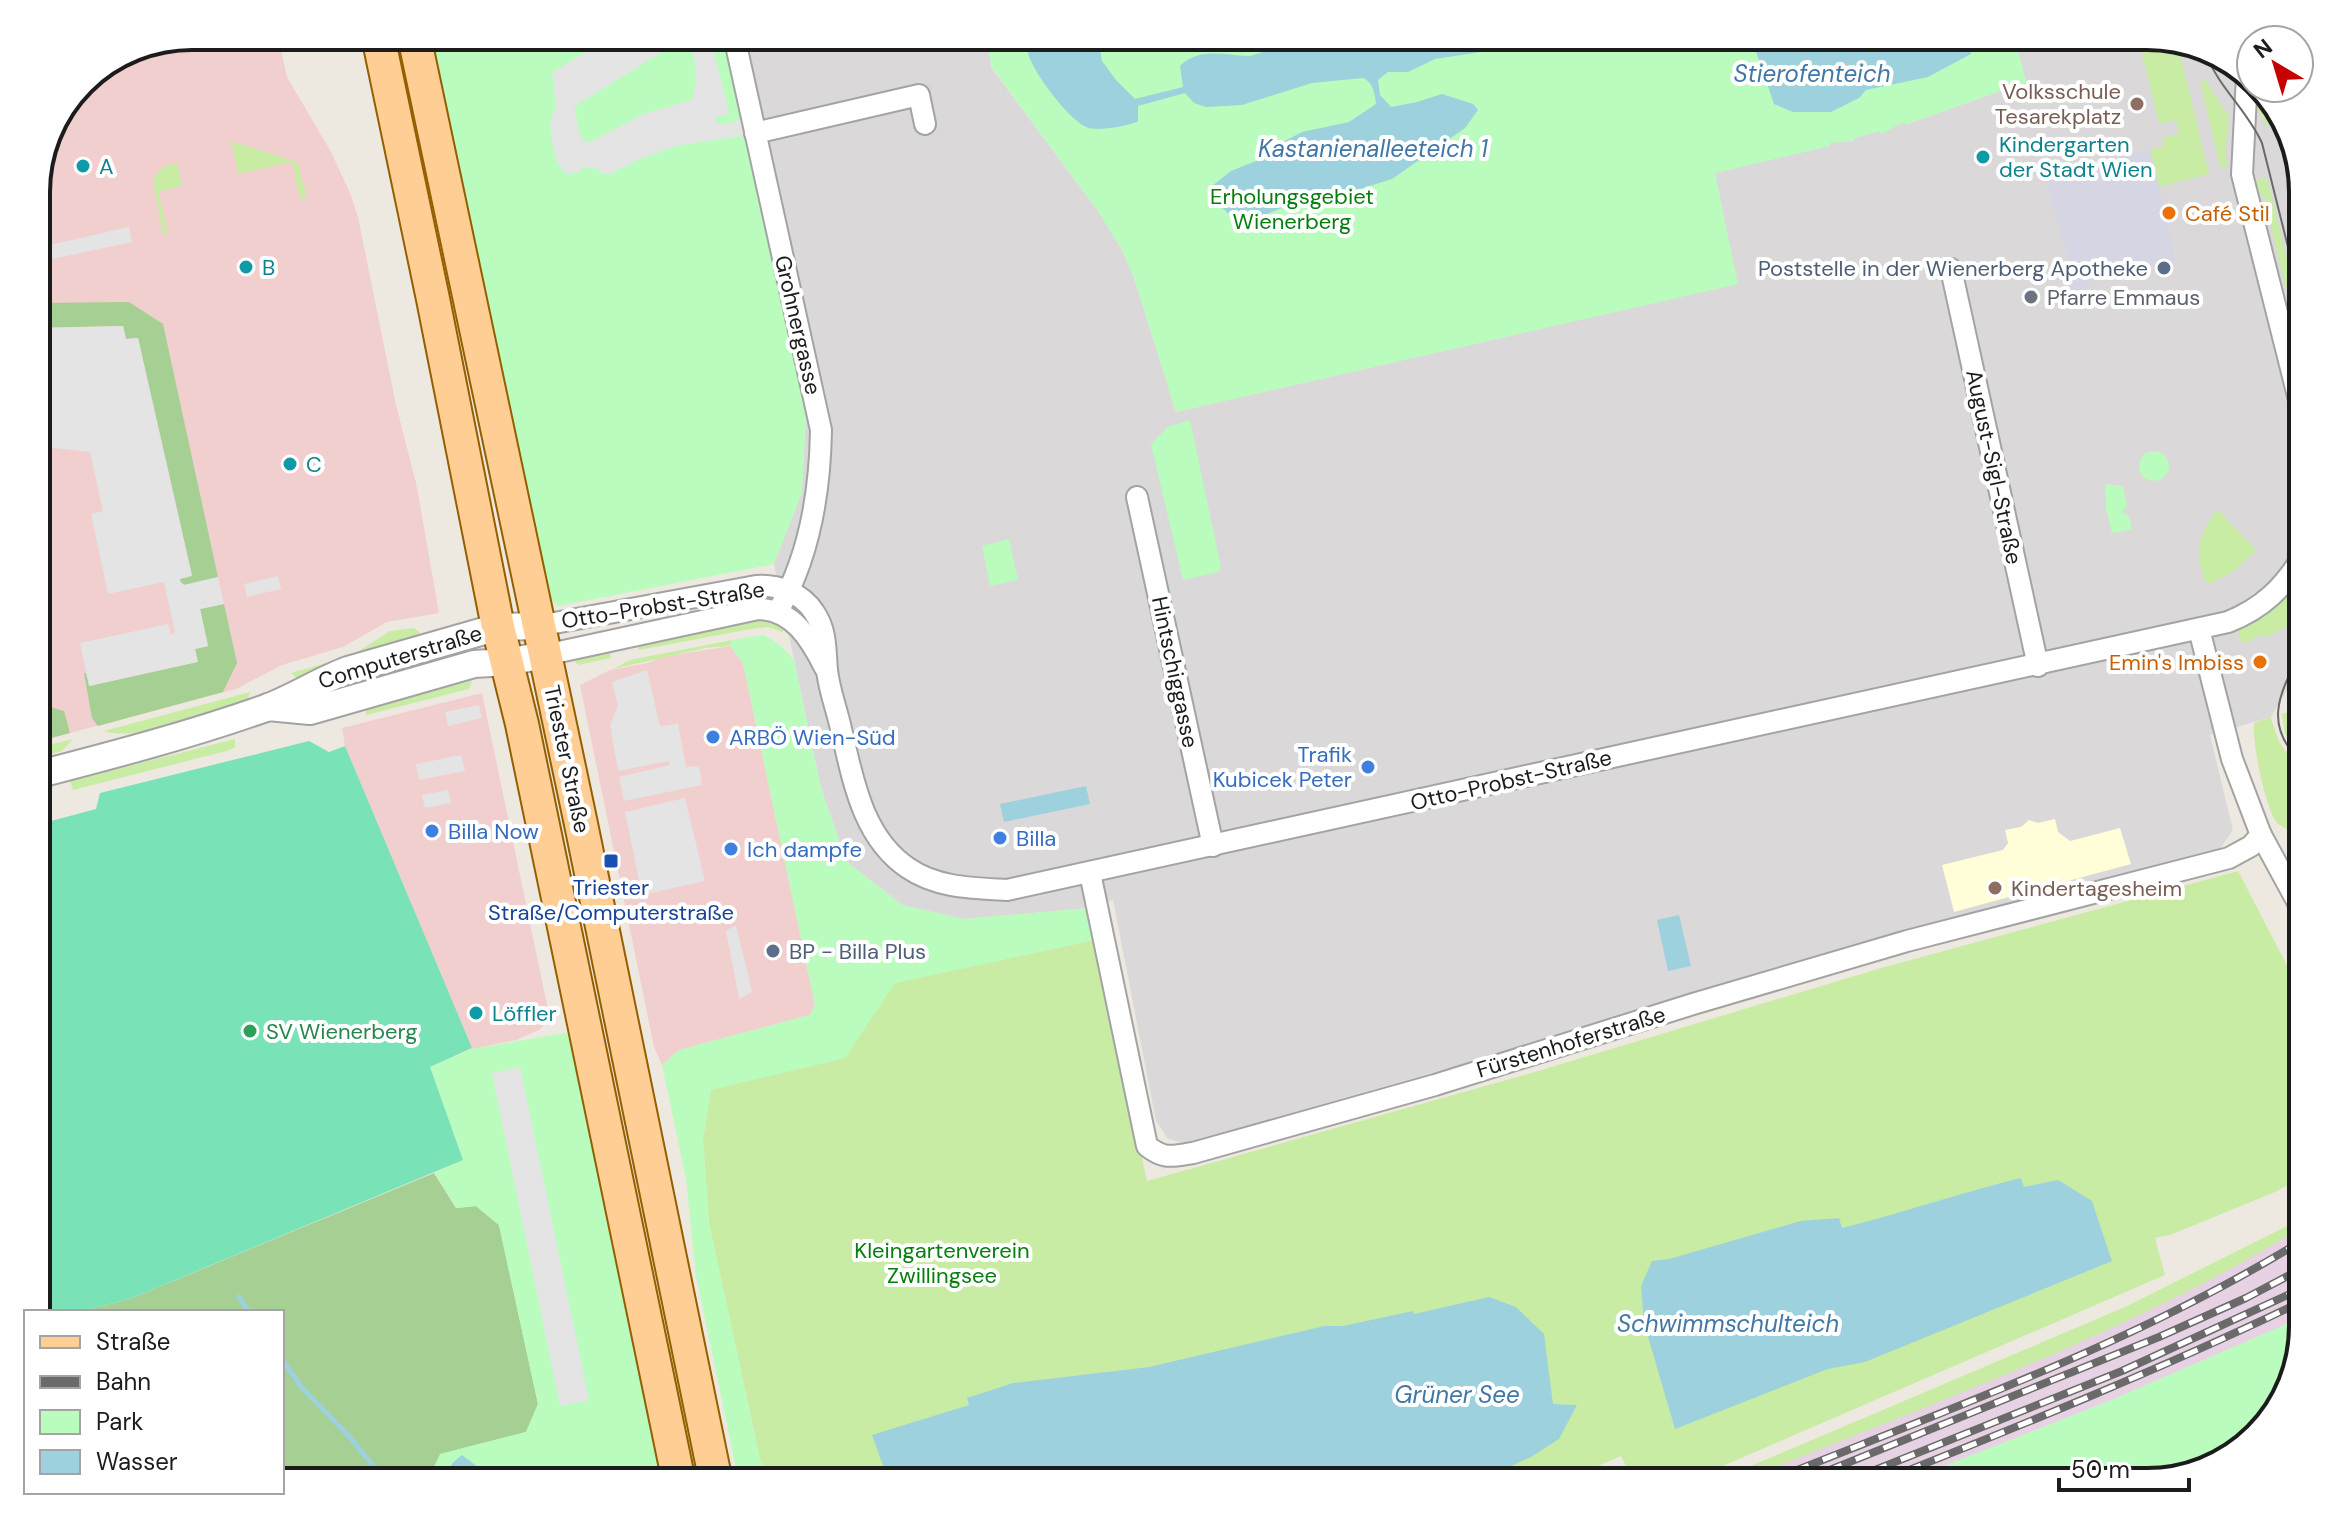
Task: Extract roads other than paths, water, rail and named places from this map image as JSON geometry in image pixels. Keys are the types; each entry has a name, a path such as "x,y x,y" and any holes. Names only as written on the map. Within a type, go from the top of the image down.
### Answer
{"main road":[{"name":"Triester Straße","path":"381,50 498,627 581,1007 676,1468"},
{"name":"Triester Straße","path":"417,50 713,1468"}],"street":[{"name":"Grohnergasse","path":"737,50 821,430 815,506 805,548 789,592 778,611"},
{"path":"755,133 919,95 925,124"},
{"path":"2246,104 2242,174 2289,360"},
{"name":"August-Sigl-Straße","path":"1951,269 2038,666"},
{"name":"Hintschiggasse","path":"1137,497 1213,846"},
{"name":"Otto-Probst-Straße","path":"541,640 756,586 776,586 789,592 813,610 822,626 827,643 827,671 858,800 872,828 908,869 946,885 1007,890 2228,622 2268,601 2289,579"},
{"name":"Otto-Probst-Straße","path":"541,640 758,609 778,611 807,636 827,671"},
{"name":"Computerstraße","path":"50,771 155,744 268,707 324,678 498,627 541,640"},
{"path":"2199,629 2232,759 2261,835 2289,888"},
{"name":"Computerstraße","path":"268,707 310,711 474,664 507,662 541,640"},
{"name":"Fürstenhoferstraße","path":"1090,873 1147,1146 1167,1157 1193,1153 1435,1085 1907,941 2229,858 2251,846 2261,835"}],"water":[{"name":"Kastanienalleeteich 1","path":"1028,50 1100,50 1102,61 1135,99 1183,87 1180,66 1203,54 1247,56 1269,50 1484,50 1435,59 1408,72 1388,72 1378,80 1380,95 1391,107 1442,94 1473,104 1478,110 1465,128 1392,179 1347,193 1307,198 1238,222 1219,205 1212,186 1231,171 1256,161 1275,146 1302,132 1349,122 1376,104 1369,82 1363,78 1312,83 1242,105 1206,107 1194,103 1185,93 1138,106 1138,121 1134,123 1093,129 1073,118 1065,109 1030,58"},
{"name":"Stierofenteich","path":"1755,50 1971,50 1971,54 1928,77 1866,90 1859,98 1831,112 1793,112 1774,104"},
{"path":"1086,786 1090,804 1004,822 1000,804"},
{"path":"1679,915 1691,966 1668,971 1657,920"},
{"name":"Schwimmschulteich","path":"2021,1178 2024,1187 2058,1180 2092,1201 2112,1261 1865,1362 1828,1369 1675,1429 1644,1323 1641,1286 1652,1261 1669,1259 1801,1221 1839,1218 1842,1228"},
{"name":"Grüner See","path":"1489,1297 1516,1307 1544,1334 1553,1404 1577,1405 1559,1439 1507,1468 884,1468 872,1435 969,1405 967,1398 1013,1383 1149,1367 1324,1326 1343,1326 1413,1311 1414,1314"},
{"path":"462,1455 479,1468 449,1468"}],"waterway":[{"path":"239,1297 248,1310"},
{"path":"284,1362 302,1388 349,1436 375,1468"}],"tram line":[{"path":"2212,66 2262,143 2289,251"},
{"path":"2289,677 2282,693 2278,721 2289,747"}],"railway":[{"path":"1803,1468 1973,1401 2108,1343 2289,1248"},
{"path":"1835,1468 2159,1337 2289,1275"},
{"path":"1880,1468 2122,1371 2289,1294"},
{"path":"1913,1468 2145,1373 2289,1308"}],"place":[{"name":"Volksschule Tesarekplatz","path":"2137,104"},
{"name":"Kindergarten der Stadt Wien","path":"1983,157"},
{"name":"A","path":"83,166"},
{"name":"Café Stil","path":"2169,213"},
{"name":"B","path":"246,267"},
{"name":"Poststelle in der Wienerberg Apotheke","path":"2164,268"},
{"name":"Pfarre Emmaus","path":"2031,297"},
{"name":"C","path":"290,464"},
{"name":"Emin's Imbiss","path":"2260,662"},
{"name":"ARBÖ Wien-Süd","path":"713,737"},
{"name":"Trafik Kubicek Peter","path":"1368,767"},
{"name":"Billa Now","path":"432,831"},
{"name":"Billa","path":"1000,838"},
{"name":"Ich dampfe","path":"731,849"},
{"name":"Triester Straße/Computerstraße","path":"611,861"},
{"name":"Kindertagesheim","path":"1995,888"},
{"name":"BP - Billa Plus","path":"773,951"},
{"name":"Löffler","path":"476,1013"},
{"name":"SV Wienerberg","path":"250,1031"}],"park label":[{"name":"Erholungsgebiet Wienerberg","path":"1292,208"},
{"name":"Kleingartenverein Zwillingsee","path":"942,1262"}]}
